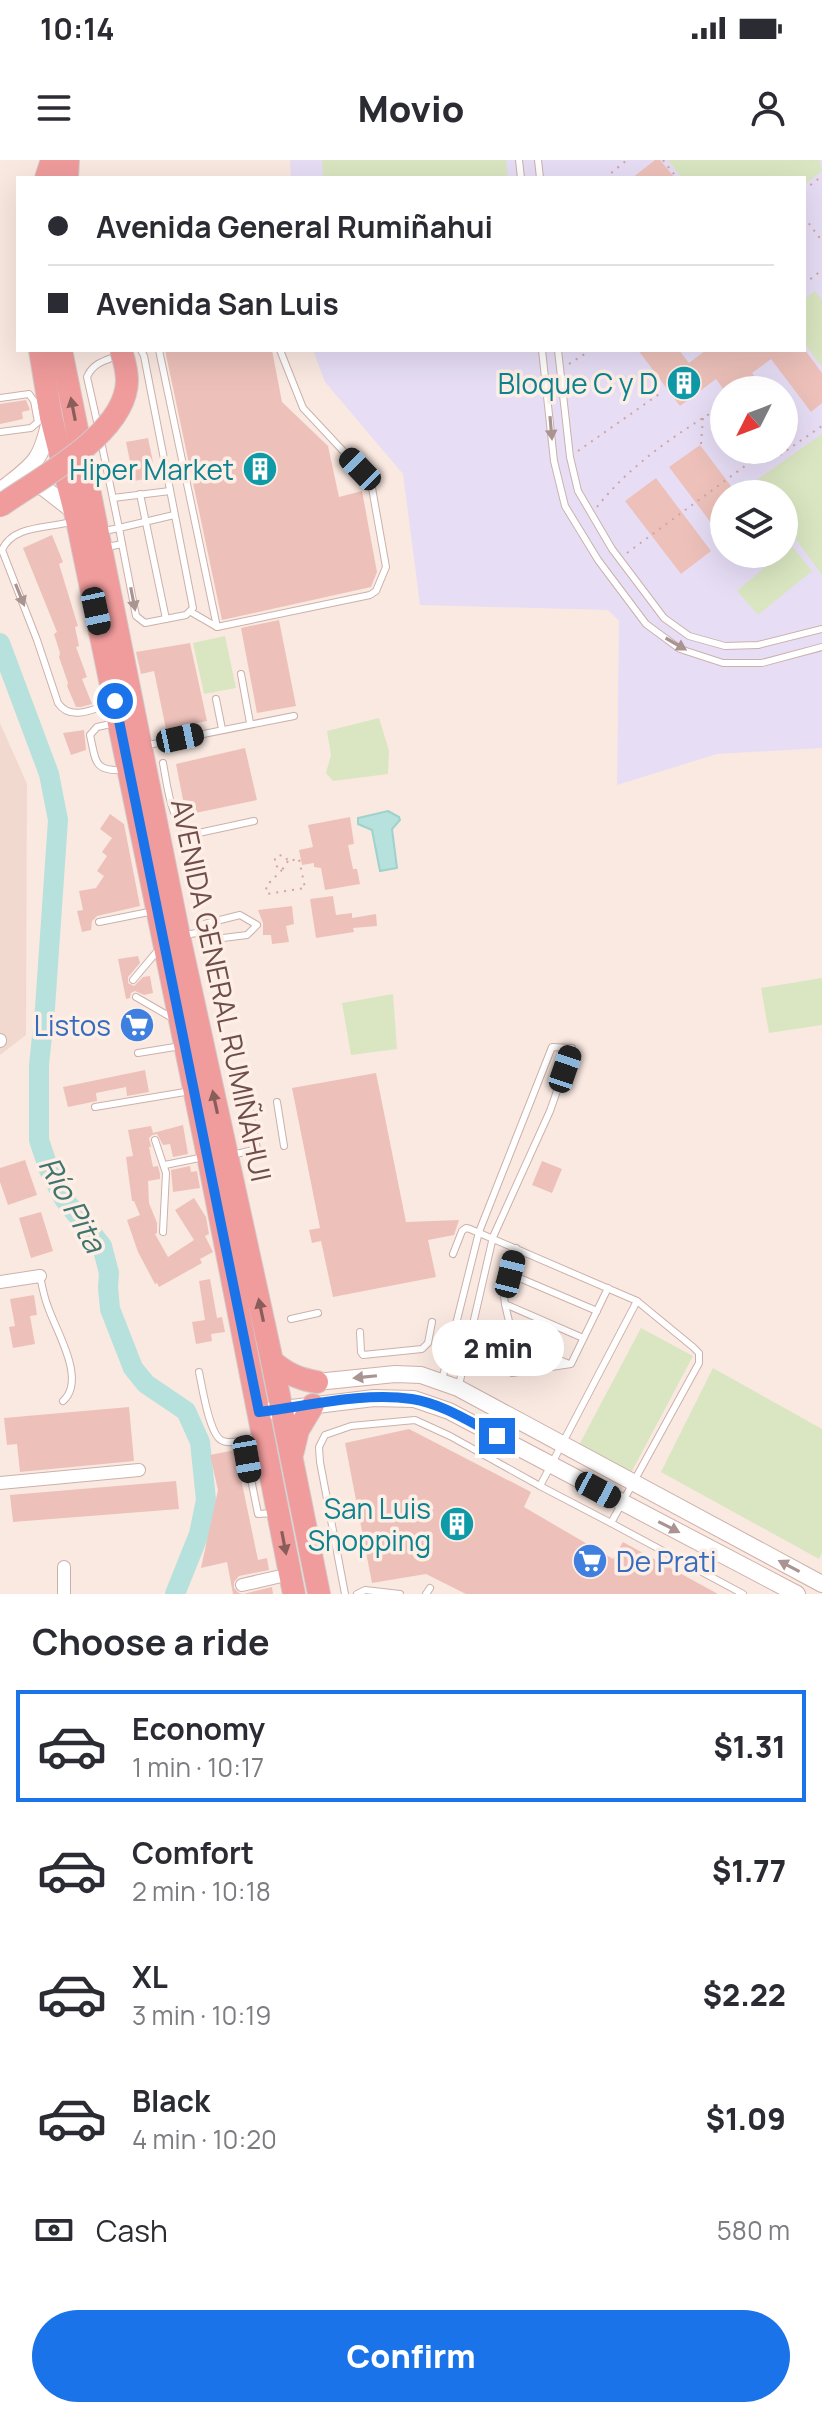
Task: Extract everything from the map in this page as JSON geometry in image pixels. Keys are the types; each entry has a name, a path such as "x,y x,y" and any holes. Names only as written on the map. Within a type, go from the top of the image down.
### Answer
{"highway":[{"name":"AVENIDA GENERAL RUMIÑAHUI","path":"40,352 45,413 98,530 117,712 157,910 179,937 179,1021 184,1046 194,1091 218,1156 272,1361 319,1594"},
{"name":"AVENIDA GENERAL RUMIÑAHUI","path":"61,352 140,747 164,813 179,937 218,1156 256,1400 292,1584"},
{"path":"0,506 92,442 113,421 124,399 127,382 121,352"},
{"path":"272,1361 300,1379 317,1382"},
{"path":"293,1460 298,1430 313,1405"}],"main road":[{"path":"0,491 35,463 44,448 45,413"},
{"path":"18,477 44,488 98,530"},
{"path":"256,1400 277,1386 395,1374 421,1375 458,1388 822,1584"},
{"path":"449,1411 458,1388"},
{"path":"256,1400 282,1409 374,1398 414,1399 449,1411 797,1594"},
{"path":"746,1568 756,1549"}],"street":[{"path":"0,1282 40,1276"},
{"path":"0,1483 139,1470"},
{"path":"64,1567 64,1594"},
{"path":"242,1585 292,1584"}],"lane":[{"path":"132,352 97,363 87,377 113,498 98,530 136,616 145,623 191,612 217,627 370,595 376,591 386,567 372,488 360,469 303,408 281,352"},
{"path":"140,352 144,356 193,608 191,612"},
{"path":"159,352 217,627"},
{"path":"542,352 554,461 565,506 598,560 646,624 680,649 723,663 762,663 822,647"},
{"path":"558,352 570,457 578,491 612,549 664,618 689,636 725,646 758,645 822,629"},
{"path":"0,398 29,394 45,413 35,426 0,432"},
{"path":"113,498 170,491"},
{"path":"140,494 166,619"},
{"path":"117,712 79,714 62,709 53,692 37,640 2,550 11,537 23,531 98,530 174,515"},
{"path":"598,560 612,549"},
{"path":"241,674 250,723"},
{"path":"216,699 222,729"},
{"path":"117,712 90,735 100,767 129,770"},
{"path":"140,747 294,716"},
{"path":"163,763 164,813 186,833 254,821"},
{"path":"99,922 157,910"},
{"path":"133,980 179,937 204,924 240,915 257,925 247,935 207,940 179,937"},
{"path":"136,997 179,1021"},
{"path":"138,1053 184,1046"},
{"path":"441,1382 479,1232 552,1047 572,1048 550,1111 493,1237 458,1388"},
{"path":"95,1107 194,1091"},
{"path":"277,1102 284,1146"},
{"path":"165,1165 257,1149 249,1107"},
{"path":"155,1140 165,1165 163,1232"},
{"path":"453,1254 466,1228 493,1237 637,1301 699,1353 699,1363 611,1523"},
{"path":"516,1248 504,1296 514,1343 571,1364"},
{"path":"510,1274 597,1311"},
{"path":"40,1276 46,1304 69,1360 72,1386 70,1395 63,1401"},
{"path":"571,1364 608,1288"},
{"path":"540,1486 637,1301"},
{"path":"505,1304 583,1338"},
{"path":"291,1319 318,1313"},
{"path":"360,1332 363,1355 422,1349 428,1343 432,1322"},
{"path":"512,1373 571,1364"},
{"path":"199,1372 207,1409 221,1441 264,1442"},
{"path":"345,1594 319,1447 325,1435 351,1426 415,1420 743,1594"},
{"path":"357,1594 365,1590 400,1594"}],"path":[{"path":"607,176 627,160"},
{"path":"663,160 675,176"},
{"path":"806,188 822,176"},
{"path":"806,220 822,241"},
{"path":"806,282 822,270"},
{"path":"806,276 809,280"},
{"path":"560,367 573,363 588,352"},
{"path":"570,457 662,392"},
{"path":"592,515 608,493 631,471 675,436 710,414"},
{"path":"701,444 703,418"},
{"path":"619,558 749,463 777,457 822,426"},
{"path":"282,870 275,865 275,859 278,855 285,856 288,861"},
{"path":"300,859 305,888 267,894 266,886 288,861 300,859"}],"shaded area":[{"path":"290,160 822,160 822,748 717,754 617,785 619,621 608,610 420,605 403,474 325,382 314,352 806,352 806,176 291,176"},
{"path":"0,723 27,784 26,1035 0,1055"}],"green space":[{"path":"322,160 506,160 508,176 323,176"},
{"path":"668,160 819,160 822,171 806,183 806,176 680,176"},
{"path":"815,291 822,300 822,367 806,346 806,298"},
{"path":"822,434 822,575 798,542 798,480 757,480 780,464 798,464 798,451"},
{"path":"798,554 812,571 758,615 737,591 764,568 798,568"},
{"path":"225,636 236,688 204,694 193,643"},
{"path":"379,718 389,751 388,774 333,781 326,773 331,755 327,731"},
{"path":"822,978 822,1025 769,1033 761,988"},
{"path":"393,994 397,1049 351,1055 342,1003"},
{"path":"641,1328 693,1356 631,1473 579,1445"},
{"path":"713,1368 822,1429 822,1553 819,1559 661,1472"}],"water":[{"path":"388,811 400,820 392,829 397,868 380,871 372,830 358,824 358,818"}],"building":[{"path":"655,160 660,160 673,176 635,176"},
{"name":"Bloque C y D","path":"806,351 822,373 822,403 811,412 798,395 798,376 784,376 771,359 752,373 754,376 710,376 710,384 680,406 640,352 681,352 689,363 703,352"},
{"name":"Hiper Market","path":"165,352 272,352 282,402 328,446 339,497 362,491 377,572 371,587 222,620"},
{"path":"26,400 30,410 22,412 23,419 0,424 0,404"},
{"path":"148,438 156,477 134,481 126,442"},
{"path":"700,445 710,458 710,464 714,464 726,480 710,480 710,521 669,467"},
{"path":"656,478 710,552 681,574 625,501"},
{"path":"52,535 63,562 59,564 78,626 75,627 79,646 76,647 87,677 82,679 92,704 81,707 76,707 67,686 54,634 57,632 23,548"},
{"path":"279,620 296,706 257,713 241,628"},
{"path":"190,643 207,721 166,729 154,671 141,674 136,652"},
{"path":"84,730 86,750 71,755 63,733"},
{"path":"245,748 257,800 186,815 176,764"},
{"path":"110,814 124,824 140,906 97,916 92,921 91,930 82,932 77,911 83,910 79,891 96,888 104,876 97,871 107,856 102,852 112,838 100,829"},
{"path":"350,817 354,844 348,845 360,884 325,890 321,868 314,867 314,863 302,865 299,850 313,847 308,825"},
{"path":"333,896 336,915 352,913 352,918 376,914 377,926 353,928 354,932 316,938 310,899"},
{"path":"292,906 294,924 286,926 289,942 272,944 271,935 263,935 258,910"},
{"path":"138,956 140,963 128,977 128,983 134,986 143,977 150,976 153,993 144,995 135,991 126,999 118,959"},
{"name":"Listos","path":"148,1015 151,1029 126,1034 123,1020"},
{"path":"145,1070 149,1092 127,1096 126,1087 96,1093 97,1101 68,1107 63,1087"},
{"path":"376,1073 406,1222 459,1220 454,1235 428,1240 436,1277 333,1297 321,1241 312,1243 309,1230 320,1228 292,1088"},
{"path":"183,1125 188,1154 173,1157 170,1144 163,1145 157,1134 149,1138 153,1167 158,1166 160,1174 160,1179 148,1181 149,1203 157,1223 155,1234 168,1257 194,1240 175,1210 194,1198 206,1217 209,1234 205,1236 213,1252 200,1259 202,1263 159,1287 138,1252 127,1220 140,1215 132,1201 126,1157 133,1156 128,1130 151,1126 153,1133"},
{"path":"25,1160 37,1195 8,1205 0,1182 0,1168"},
{"path":"542,1161 562,1169 552,1193 532,1185"},
{"path":"190,1166 191,1172 197,1171 200,1188 173,1192 171,1170"},
{"path":"41,1212 53,1251 31,1258 19,1218"},
{"path":"210,1279 217,1318 222,1317 225,1332 211,1334 212,1341 196,1344 192,1322 205,1320 199,1281"},
{"path":"34,1295 37,1315 30,1316 35,1344 13,1348 9,1327 15,1326 10,1299"},
{"path":"129,1407 134,1461 20,1472 17,1444 7,1445 4,1418"},
{"name":"San Luis Shopping","path":"409,1429 531,1492 524,1507 613,1559 623,1542 718,1594 466,1594 426,1574 372,1583 345,1443"},
{"path":"235,1450 258,1560 267,1558 269,1570 239,1576 234,1588 243,1594 233,1594 227,1562 201,1568 218,1490 210,1455"},
{"path":"176,1481 179,1509 13,1522 10,1495"},
{"path":"272,1587 273,1594 243,1594"}],"waterway":[{"name":"Río Pita","path":"0,643 49,774 58,820 39,1065 39,1140 49,1170 64,1199 102,1246 109,1273 110,1309 133,1368 146,1384 186,1411 200,1442 206,1500 199,1534 175,1594"}],"place":[{"name":"Bloque C y D","path":"684,383"},
{"name":"Hiper Market","path":"260,469"},
{"name":"Listos","path":"137,1025"},
{"name":"San Luis Shopping","path":"457,1524"},
{"name":"De Prati","path":"590,1561"}],"route":[{"path":"115,701 259,1412 338,1401 414,1399 449,1411 497,1436"}]}
